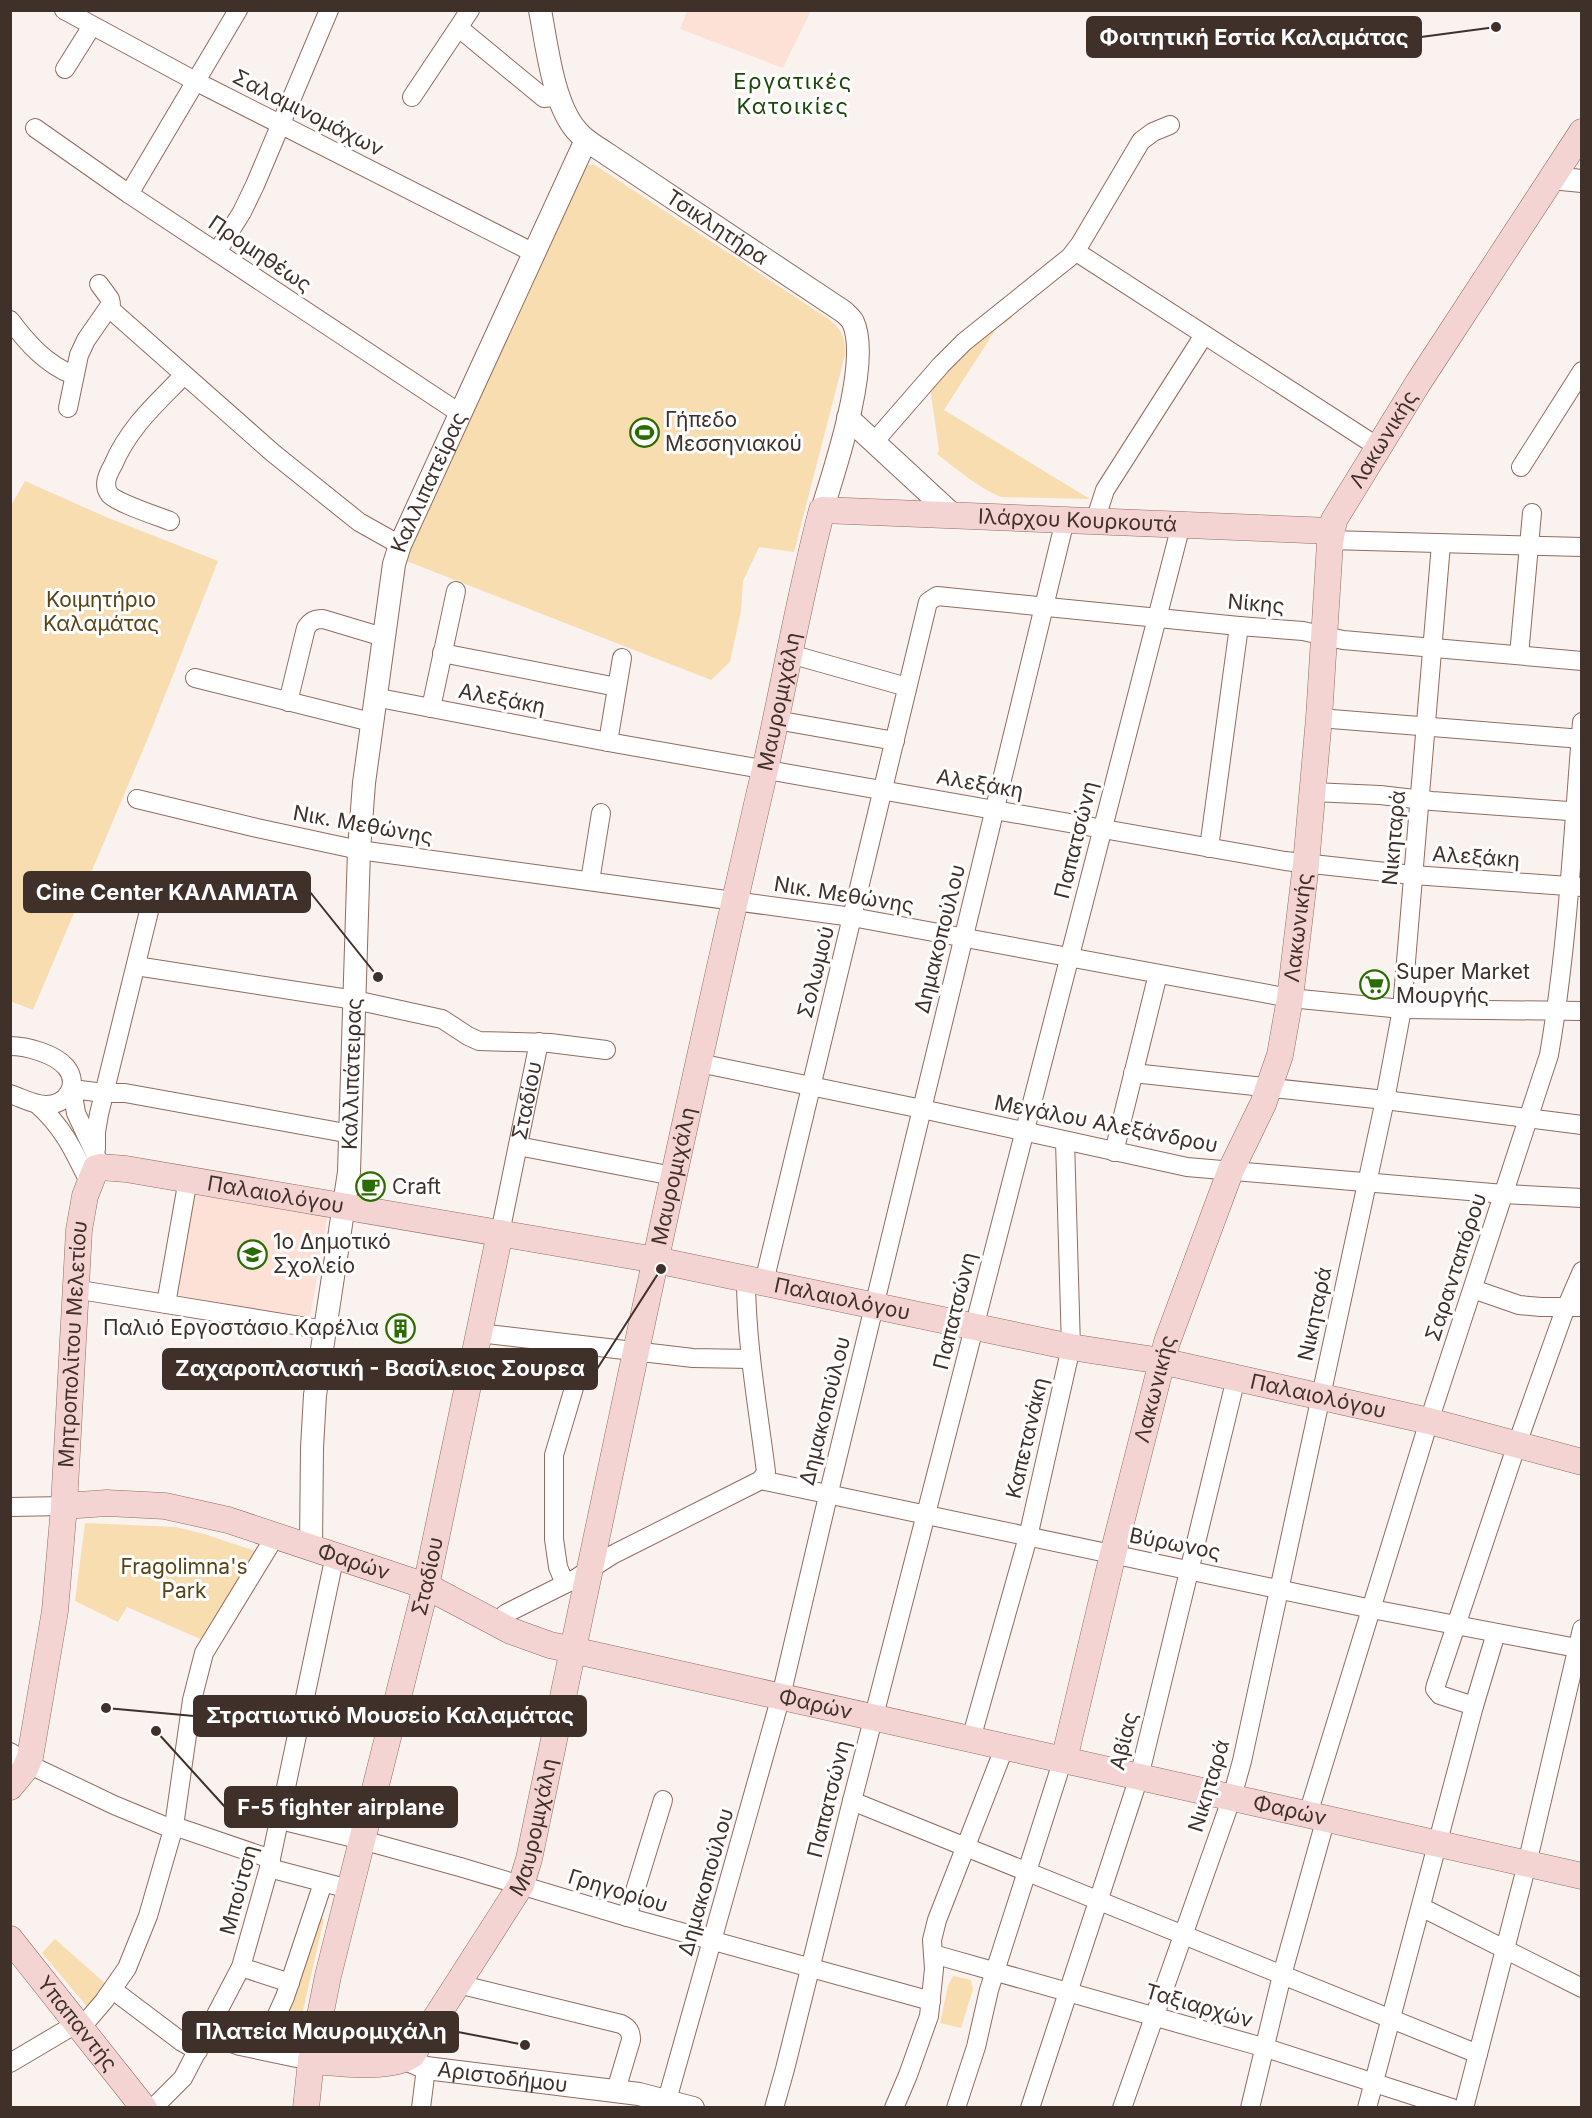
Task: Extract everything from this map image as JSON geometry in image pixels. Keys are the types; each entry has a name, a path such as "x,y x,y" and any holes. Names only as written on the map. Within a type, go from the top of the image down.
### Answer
{"main road":[{"name":"Λακωνικής","path":"1064,1760 1161,1361 1230,1172 1269,1087 1280,1054 1290,999 1306,864 1319,718 1331,536 1336,516 1418,383 1581,132"},
{"name":"Ιλάρχου Κουρκουτά","path":"822,510 1181,525 1331,536"},
{"name":"Μαυρομιχάλη","path":"416,2063 412,2055 521,1885 529,1860 673,1176 822,510"},
{"name":"Παλαιολόγου","path":"94,1169 126,1168 656,1260 1071,1347 1161,1361 1429,1421 1581,1462"},
{"name":"Μητροπολίτου Μελετίου","path":"10,1787 19,1758 36,1730 55,1611 64,1506 79,1230 94,1169"},
{"name":"Σταδίου","path":"306,2108 311,2061 328,1976 426,1586 500,1233"},
{"name":"Φαρών","path":"64,1506 107,1503 186,1509 276,1535 426,1586 520,1635 573,1650 1527,1864 1581,1872"},
{"name":"Υπαπαντής","path":"10,1939 144,2108"},
{"name":"Αριστοδήμου","path":"311,2061 342,2064 416,2063"}],"street":[{"name":"Σαλαμινομάχων","path":"64,10 197,82 534,253"},
{"path":"129,194 238,10"},
{"path":"217,252 242,212 329,10"},
{"path":"412,97 470,10"},
{"path":"540,10 560,96 572,124 586,140"},
{"path":"65,69 92,26"},
{"path":"459,28 544,98 560,96"},
{"path":"874,442 964,342 1044,279 1075,251 1141,141 1153,132 1170,125"},
{"name":"Προμηθέως","path":"35,128 129,194 461,414"},
{"name":"Καλλιπατείρας","path":"359,850 363,792 382,637 394,564 400,545 586,140"},
{"name":"Τσικλητήρα","path":"586,140 849,317 856,332 857,353 848,418"},
{"path":"1551,178 1581,181"},
{"path":"1075,251 1378,447"},
{"path":"68,408 73,375 83,344 109,308 110,299 99,284"},
{"path":"109,308 273,453 359,522 400,545"},
{"path":"10,320 39,354 55,368 73,375"},
{"path":"1095,521 1105,490 1204,335"},
{"path":"1521,467 1581,371"},
{"path":"170,521 113,497 106,486 107,478 120,449 132,429 184,375"},
{"path":"822,510 848,418 954,516"},
{"path":"1519,655 1532,513"},
{"name":"Δημακοπούλου","path":"667,2100 781,1696 962,938 1065,520"},
{"name":"Παπατσώνη","path":"774,2108 1181,525"},
{"path":"1331,536 1441,544 1581,547"},
{"name":"Νικηταρά","path":"1122,2108 1232,1797 1244,1751 1385,1100 1402,1009 1441,544"},
{"path":"431,708 456,591"},
{"name":"Νίκης","path":"928,602 937,596 1303,631 1343,640 1581,661"},
{"name":"Σολωμού","path":"761,1480 766,1472 751,1359 755,1280 811,1086 928,602"},
{"path":"288,702 306,628 310,622 323,619 382,637"},
{"path":"1209,848 1239,626"},
{"path":"442,653 617,687"},
{"path":"790,654 908,687"},
{"path":"608,742 622,658"},
{"path":"195,678 371,722"},
{"name":"Αλεξάκη","path":"374,697 608,742 1306,864 1575,886"},
{"path":"1319,718 1426,727 1581,733"},
{"path":"776,720 894,741"},
{"name":"Σαρανταπόρου","path":"1250,2108 1266,2049 1317,1816 1372,1609 1429,1421 1549,1055 1575,886 1581,733"},
{"path":"1312,792 1578,811"},
{"name":"Νικ. Μεθώνης","path":"137,799 359,850 852,917 1290,999 1402,1009 1581,1011"},
{"path":"590,881 601,813"},
{"name":"Καλλιπάτειρας","path":"323,1551 312,1448 315,1395 345,1205 351,1134 359,850"},
{"name":"Μητροπολίτου Μελετίου","path":"94,1169 96,1132 104,1093 151,903"},
{"path":"136,966 355,1000 442,1019 479,1041 539,1042 606,1050"},
{"path":"1114,1152 1158,975"},
{"name":"Σταδίου","path":"500,1233 539,1042"},
{"path":"10,1046 26,1048 57,1059 70,1072 76,1113 94,1169"},
{"name":"Μεγάλου Αλεξάνδρου","path":"699,1063 1187,1167 1504,1194 1581,1198"},
{"path":"1134,1072 1581,1125"},
{"path":"72,1089 125,1094 351,1134"},
{"path":"10,1094 37,1104 54,1104 68,1096 72,1089"},
{"path":"37,1104 62,1129 94,1169"},
{"name":"Καπετανάκη","path":"971,1739 1028,1537 1071,1347 1065,1141"},
{"path":"518,1146 673,1176"},
{"path":"166,1304 188,1179"},
{"path":"1474,1706 1440,1695 1435,1689 1517,1444 1574,1307 1581,1270"},
{"path":"74,1289 325,1330"},
{"path":"1473,1289 1518,1305 1574,1307"},
{"path":"479,1333 693,1358 751,1359"},
{"path":"565,1584 558,1567 554,1539 554,1455 577,1378 583,1346"},
{"name":"Αβίας","path":"1029,2108 1139,1777 1236,1378"},
{"path":"494,1623 507,1613 565,1584 627,1546 761,1480"},
{"name":"Βύρωνος","path":"761,1480 828,1496 1372,1609 1579,1648"},
{"path":"10,1507 64,1506"},
{"path":"10,2063 78,2027 113,1990 136,1949 148,1916 173,1828 192,1700 200,1663 276,1535"},
{"name":"Μπούτση","path":"153,2108 183,2078 241,1967 280,1821 323,1551"},
{"path":"1464,2108 1527,1864 1579,1648 1581,1629"},
{"path":"1367,2108 1474,1706 1496,1633"},
{"path":"894,2108 922,2037 931,2001 934,1970 932,1940 937,1920 1005,1746"},
{"path":"19,1758 114,1805 270,1864 349,1889"},
{"path":"956,2108 976,2047 996,1971 1064,1760"},
{"path":"627,1917 663,1800"},
{"path":"852,1801 1478,2054"},
{"name":"Γρηγορίου","path":"280,1821 362,1840 712,1942 931,2001"},
{"path":"261,2050 290,1983 323,1882"},
{"path":"1420,1907 1581,1988"},
{"name":"Ταξιαρχών","path":"933,1954 1266,2049 1452,2108"},
{"path":"241,1967 290,1983"},
{"path":"458,1984 627,2027 631,2033 630,2040 616,2090"},
{"path":"113,1990 182,2042 198,2051"},
{"path":"207,2034 261,2050 311,2061"},
{"path":"416,2063 421,2108"},
{"name":"Αριστοδήμου","path":"416,2063 557,2085 616,2090 667,2100 693,2108"}],"shaded area":[{"path":"687,10 811,11 783,68 680,29"},
{"name":"1o Δημοτικό Σχολείο","path":"195,1191 328,1213 310,1318 176,1295"}],"green space":[{"name":"Γήπεδο Μεσσηνιακού","path":"587,165 595,165 827,318 839,329 845,343 845,355 794,552 759,547 743,581 741,611 730,662 711,680 404,560 579,174"},
{"path":"1011,316 1012,318 996,329 944,410 1090,499 1001,497 975,483 937,454 939,450 930,388 985,332"},
{"name":"Κοιμητήριο Καλαμάτας","path":"25,481 106,517 218,561 148,738 33,1010 10,1001 10,507"},
{"name":"Fragolimna's Park","path":"85,1523 176,1527 258,1552 205,1641 127,1607 118,1622 75,1601"},
{"path":"319,1917 324,1919 300,2023 285,2017"},
{"path":"55,1939 107,1985 89,2009 42,1953"},
{"path":"953,1976 971,1980 973,1989 961,2028 940,2023 948,1986"}],"place":[{"name":"Φοιτητική Εστία Καλαμάτας","path":"1496,27"},
{"name":"Γήπεδο Μεσσηνιακού","path":"644,432"},
{"name":"Cine Center ΚΑΛΑΜΑΤΑ","path":"378,977"},
{"name":"Super Market Μουργής","path":"1375,984"},
{"name":"Craft","path":"371,1187"},
{"name":"1o Δημοτικό Σχολείο","path":"252,1254"},
{"name":"Ζαχαροπλαστική - Βασίλειος Σουρεα","path":"661,1269"},
{"name":"Παλιό Εργοστάσιο Καρέλια","path":"400,1328"},
{"name":"Στρατιωτικό Μουσείο Καλαμάτας","path":"106,1708"},
{"name":"F-5 fighter airplane","path":"156,1731"},
{"name":"Πλατεία Μαυρομιχάλη","path":"525,2045"}],"district":[{"name":"Εργατικές Κατοικίες","path":"793,94"}]}
